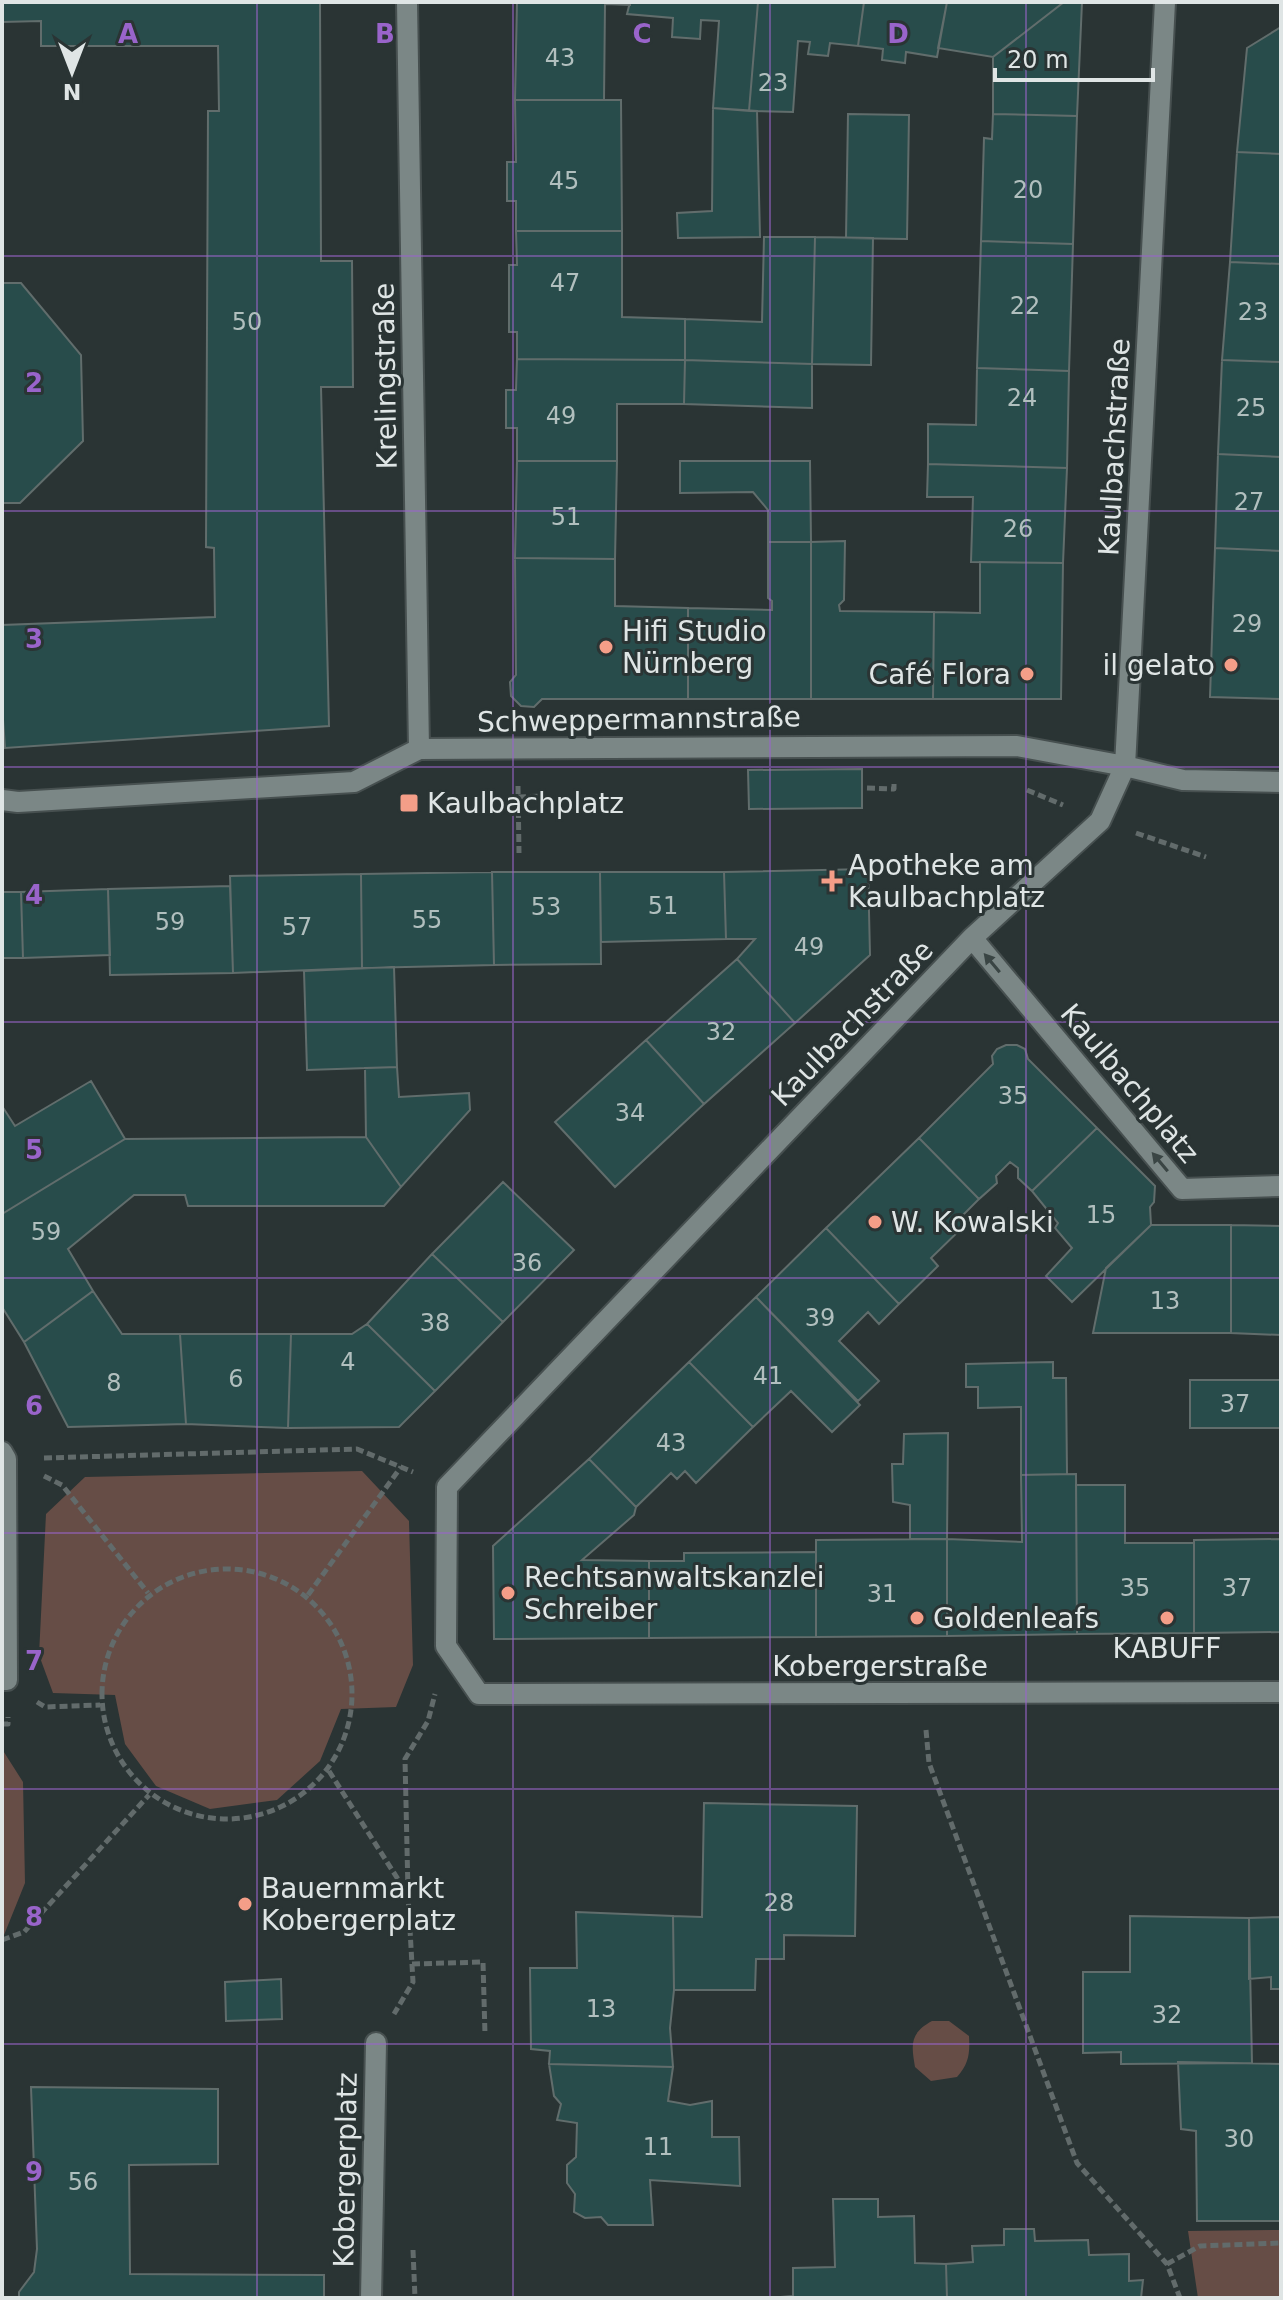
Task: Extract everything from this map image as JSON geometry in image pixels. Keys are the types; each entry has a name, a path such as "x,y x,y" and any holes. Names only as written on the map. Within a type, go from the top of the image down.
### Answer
{"street":[{"name":"Krelingstraße","path":"407,2 419,749"},
{"name":"Kaulbachstraße","path":"447,1487 972,938 1100,821 1125,766 1165,2"},
{"name":"Schweppermannstraße","path":"2,800 18,802 354,782 419,749 1017,746 1183,780 1281,782"},
{"name":"Kaulbachplatz","path":"972,938 1182,1189 1281,1186"},
{"path":"4,1455 4,1680"},
{"path":"446,1646 447,1487"},
{"name":"Kobergerstraße","path":"446,1646 479,1694 1281,1692"},
{"name":"Kobergerplatz","path":"371,2298 376,2043"}],"path":[{"path":"519,853 518,797 544,796"},
{"path":"4,1455 357,1449 447,1487"},
{"path":"4,1455 62,1485 148,1593"},
{"path":"308,1595 401,1467"},
{"path":"199,1570 256,1570 308,1595 343,1640 354,1706 329,1771 280,1810 205,1820 149,1795 113,1751 100,1705 113,1637 148,1593 199,1570"},
{"path":"376,2043 413,1982 405,1759 428,1721 446,1646"},
{"path":"4,1680 45,1707 100,1705"},
{"path":"923,1694 929,1763 1077,2163 1167,2264 1180,2298"},
{"path":"329,1771 408,1895"},
{"path":"2,1940 24,1932 149,1795"},
{"path":"412,1964 483,1962 485,2035"},
{"path":"1167,2264 1200,2246 1281,2243"}],"shaded area":[{"path":"362,1471 409,1521 413,1665 396,1707 341,1709 320,1761 277,1800 210,1809 156,1786 125,1744 115,1695 53,1693 39,1655 46,1514 85,1477"},
{"path":"2,1749 23,1782 25,1883 2,1940"},
{"path":"932,2021 949,2021 969,2036 968,2058 957,2077 931,2081 915,2067 914,2040 920,2030"},
{"path":"1281,2230 1281,2298 1198,2298 1188,2231"}],"building":[{"path":"2,2 320,2 321,261 352,261 353,387 321,387 329,726 5,748 2,625 215,617 214,548 206,547 208,111 219,111 218,46 41,46 41,21 2,22"},
{"path":"517,2 630,2 630,5 605,4 604,100 515,100"},
{"path":"630,2 758,2 749,111 713,108 719,21 701,20 700,39 672,37 673,18 627,14"},
{"path":"758,2 864,2 858,46 830,43 828,56 808,54 810,42 798,41 793,112 749,111"},
{"path":"864,2 947,2 937,57 906,52 905,63 882,60 883,49 858,46"},
{"path":"947,2 1064,2 993,57 938,48"},
{"path":"1064,2 1082,2 1077,116 993,114 993,57"},
{"path":"1281,27 1281,154 1237,152 1247,48"},
{"path":"515,100 621,100 622,231 516,231 516,201 507,201 507,162 516,162"},
{"path":"713,108 757,111 760,237 678,238 677,213 712,211"},
{"path":"848,114 909,115 907,239 846,238"},
{"path":"993,114 1077,116 1073,244 981,241 984,138 992,139"},
{"path":"1237,152 1281,154 1281,264 1230,262"},
{"path":"516,231 622,231 622,317 685,319 685,360 517,359 517,332 509,332 509,265 517,265"},
{"path":"764,237 815,237 812,364 685,360 685,319 762,322"},
{"path":"815,237 873,238 871,365 812,364"},
{"path":"981,241 1073,244 1069,371 977,368"},
{"path":"1230,262 1281,264 1281,362 1222,360"},
{"path":"2,283 21,283 81,355 83,441 20,503 2,503"},
{"path":"517,359 685,360 684,404 617,404 617,461 517,461 517,428 506,428 506,390 516,390"},
{"path":"685,360 812,364 812,408 684,404"},
{"path":"1222,360 1281,362 1281,457 1218,454"},
{"path":"977,368 1069,371 1067,468 928,464 928,424 976,425"},
{"path":"1218,454 1281,457 1281,551 1215,548"},
{"path":"517,461 617,461 615,559 515,558"},
{"path":"680,461 810,461 811,542 768,542 768,510 753,492 680,493"},
{"path":"928,464 1067,468 1063,563 971,562 973,497 927,497"},
{"path":"845,541 844,600 839,605 840,611 934,612 933,699 811,699 811,542"},
{"path":"768,542 811,542 811,699 688,699 688,608 772,610 772,601 768,598"},
{"path":"1215,548 1281,551 1281,699 1210,697"},
{"path":"515,558 615,559 615,606 688,608 688,699 542,699 534,707 521,706 511,696 510,682 516,675"},
{"path":"980,562 1063,563 1061,699 933,699 934,612 980,613"},
{"path":"862,769 862,808 749,809 748,770"},
{"path":"868,869 870,955 795,1023 737,959 755,939 726,939 724,872"},
{"path":"492,872 600,872 601,964 494,965"},
{"path":"492,872 494,965 362,968 361,874"},
{"path":"600,872 724,872 726,939 601,942"},
{"path":"361,874 362,968 233,973 230,876"},
{"path":"230,886 233,973 110,975 108,889"},
{"path":"108,889 110,955 23,958 21,892"},
{"path":"2,892 21,892 23,958 2,958"},
{"path":"737,959 795,1023 704,1104 646,1040"},
{"path":"394,967 397,1067 307,1070 304,971"},
{"path":"646,1040 704,1104 615,1187 555,1122"},
{"path":"1006,1045 1025,1049 1028,1059 1097,1128 1032,1191 1018,1178 1018,1168 1010,1162 996,1176 997,1183 979,1199 919,1138 993,1064 992,1056 997,1049"},
{"path":"397,1067 399,1097 469,1093 470,1110 401,1187 366,1137 365,1068"},
{"path":"91,1081 125,1139 2,1214 2,1106 15,1126"},
{"path":"1097,1128 1155,1186 1154,1202 1150,1207 1151,1225 1072,1302 1046,1276 1072,1248 1055,1228 1058,1223 1032,1191"},
{"path":"366,1137 401,1187 384,1206 188,1206 185,1195 134,1195 68,1249 93,1291 24,1342 2,1307 2,1214 125,1139"},
{"path":"919,1138 979,1199 961,1217 967,1223 931,1258 938,1266 899,1304 826,1228"},
{"path":"503,1182 574,1250 503,1322 432,1254"},
{"path":"1151,1225 1231,1225 1231,1333 1093,1333 1106,1268"},
{"path":"1231,1225 1281,1226 1281,1335 1231,1333"},
{"path":"826,1228 899,1304 879,1324 868,1312 839,1341 879,1381 858,1401 756,1297"},
{"path":"432,1254 503,1322 435,1391 367,1324"},
{"path":"93,1291 122,1334 180,1334 186,1424 68,1427 24,1342"},
{"path":"756,1297 860,1405 832,1432 791,1391 753,1427 689,1362"},
{"path":"367,1324 435,1391 399,1427 288,1428 291,1334 352,1334"},
{"path":"180,1334 291,1334 288,1428 186,1424"},
{"path":"689,1362 753,1427 696,1483 685,1471 677,1479 671,1473 636,1507 589,1459"},
{"path":"1053,1362 1053,1378 1066,1378 1067,1474 1021,1475 1021,1407 978,1408 978,1387 966,1387 966,1364"},
{"path":"1190,1380 1281,1380 1281,1428 1190,1428"},
{"path":"948,1433 947,1539 910,1539 910,1505 893,1502 892,1464 903,1464 904,1434"},
{"path":"589,1459 636,1507 634,1515 582,1560 649,1561 649,1638 494,1639 493,1546"},
{"path":"1076,1474 1077,1634 947,1636 947,1539 1022,1542 1021,1475"},
{"path":"1076,1485 1125,1485 1125,1543 1194,1543 1194,1633 1077,1634"},
{"path":"947,1539 947,1636 816,1637 816,1540"},
{"path":"1281,1539 1281,1632 1194,1633 1194,1540"},
{"path":"816,1552 816,1637 649,1638 649,1561 684,1561 684,1553"},
{"path":"704,1803 857,1806 855,1936 784,1935 784,1959 756,1959 755,1990 674,1990 673,1916 702,1917"},
{"path":"576,1912 673,1916 674,1990 670,2028 673,2067 549,2064 550,2051 531,2049 530,1968 577,1968"},
{"path":"1130,1916 1249,1918 1252,2063 1121,2064 1121,2052 1083,2053 1083,1972 1130,1972"},
{"path":"1281,1917 1281,1989 1271,1989 1271,1977 1249,1979 1249,1918"},
{"path":"281,1979 282,2019 226,2021 225,1982"},
{"path":"1178,2062 1281,2064 1281,2221 1197,2221 1196,2131 1181,2129"},
{"path":"549,2064 673,2067 668,2101 690,2105 712,2101 712,2137 739,2137 740,2186 650,2180 653,2225 608,2225 601,2217 585,2218 574,2212 575,2194 567,2183 567,2165 576,2157 577,2123 557,2120 561,2104 554,2096"},
{"path":"31,2087 218,2089 218,2164 129,2165 130,2274 324,2275 324,2298 19,2298 19,2292 34,2272 37,2249"},
{"path":"833,2199 878,2199 878,2217 914,2216 915,2263 946,2264 947,2298 768,2298 793,2296 793,2268 835,2267"},
{"path":"1004,2229 1034,2229 1035,2241 1088,2240 1089,2255 1129,2254 1129,2281 1143,2280 1141,2298 947,2298 946,2264 973,2262 972,2246 1004,2245"}],"place":[{"name":"Hifi Studio Nürnberg","path":"606,647"},
{"name":"il gelato","path":"1231,665"},
{"name":"Café Flora","path":"1027,674"},
{"name":"Kaulbachplatz","path":"409,803"},
{"name":"Apotheke am Kaulbachplatz","path":"832,881"},
{"name":"W. Kowalski","path":"875,1222"},
{"name":"Rechtsanwaltskanzlei Schreiber","path":"508,1593"},
{"name":"Goldenleafs","path":"917,1618"},
{"name":"KABUFF","path":"1167,1618"},
{"name":"Bauernmarkt Kobergerplatz","path":"245,1904"}]}
